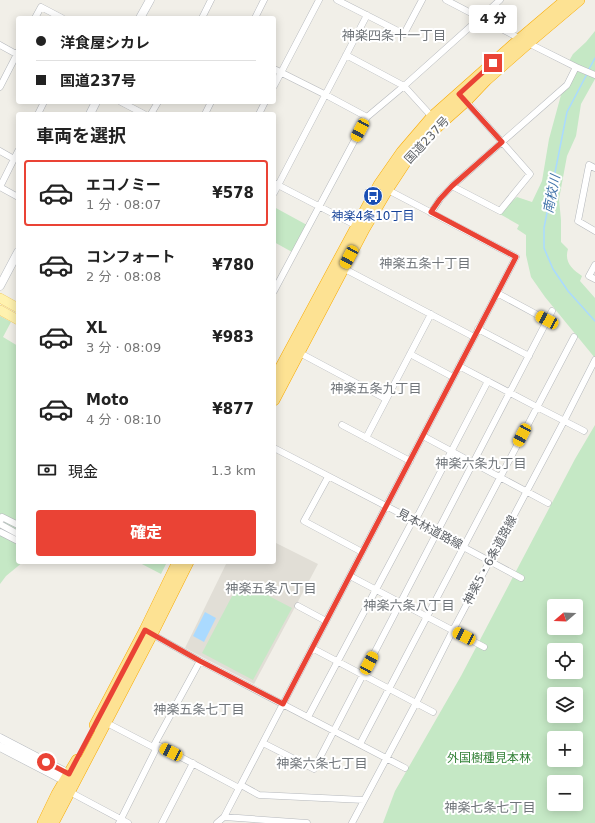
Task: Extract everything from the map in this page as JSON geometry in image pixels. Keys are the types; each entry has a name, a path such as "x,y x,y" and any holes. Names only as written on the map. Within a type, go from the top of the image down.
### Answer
{"highway":[{"name":"国道237号","path":"276,395 295,351 383,187 410,155 435,121 462,97 486,80 566,0"},
{"name":"国道237号","path":"524,41 578,0"},
{"name":"国道237号","path":"276,377 295,351"},
{"path":"43,823 105,722 149,632 177,564"},
{"path":"53,823 68,783 187,564"}],"main road":[{"path":"0,298 16,307"},
{"path":"0,310 16,319"}],"street":[{"path":"203,16 211,0"},
{"path":"256,16 264,0"},
{"path":"276,82 319,0"},
{"path":"337,0 404,34 422,0"},
{"path":"446,0 524,41 590,73"},
{"path":"276,287 367,118 500,0"},
{"path":"141,16 148,1"},
{"path":"36,16 41,7 58,16"},
{"path":"361,227 276,184 326,94 367,15"},
{"path":"0,45 16,52"},
{"path":"346,55 404,86 435,121"},
{"path":"0,87 16,57"},
{"path":"431,212 452,186 567,85 576,67"},
{"path":"276,70 326,94 367,118"},
{"path":"452,186 500,211 530,174 462,97"},
{"path":"125,104 140,112"},
{"path":"0,151 14,159"},
{"path":"16,155 0,187 16,195"},
{"path":"595,168 589,165 578,221 595,231"},
{"path":"217,823 224,817 516,257 383,187"},
{"path":"0,286 16,256"},
{"path":"595,265 589,276 595,279"},
{"path":"340,266 474,337"},
{"path":"497,293 547,320"},
{"path":"263,743 314,769 552,310"},
{"path":"366,438 431,314"},
{"path":"478,329 529,356"},
{"path":"360,744 574,337"},
{"path":"295,351 386,399"},
{"path":"410,354 454,377"},
{"name":"神楽5・6条道路線","path":"352,823 564,421 594,360"},
{"path":"459,366 584,431"},
{"path":"308,718 452,451 488,381"},
{"path":"342,425 410,461"},
{"path":"423,436 548,503"},
{"name":"見本林道路線","path":"276,449 522,578"},
{"path":"328,477 304,521 362,552"},
{"path":"0,521 2,517 16,524"},
{"path":"0,524 16,533"},
{"path":"0,532 16,540"},
{"path":"350,576 484,646"},
{"path":"298,606 326,620"},
{"path":"149,632 200,661 405,768"},
{"path":"312,648 433,712"},
{"path":"120,821 155,747 200,661"},
{"path":"105,722 155,747 160,746 258,795 364,800"},
{"path":"0,738 68,783 120,821 128,823"},
{"path":"0,747 68,783"},
{"path":"162,823 193,763"},
{"path":"224,817 307,823"}],"shaded area":[{"path":"276,543 318,564 254,684 185,648 226,564 276,564"}],"green space":[{"path":"595,31 595,72 569,61 573,54"},
{"path":"577,71 595,79 581,104 576,136 567,156 559,199 561,242 568,249 567,258 570,265 582,276 580,281 595,298 595,358 545,297 531,277 526,255 526,235 517,229 519,225 498,213 517,197 532,202 542,181 549,139 561,95"},
{"path":"276,208 307,225 292,252 276,243"},
{"path":"0,316 11,322 3,337 16,345 16,564 21,564 6,576 0,584"},
{"name":"外国樹種見本林","path":"595,425 595,823 383,823 395,791 461,676 575,459"},
{"path":"142,564 166,564 161,574"},
{"path":"240,581 292,608 253,680 202,653"}],"water":[{"path":"205,612 216,618 204,642 193,636"}],"waterway":[{"name":"南校川","path":"588,71 595,58"},
{"name":"南校川","path":"587,74 567,112 544,228 544,248 553,269 568,291 595,321"}],"place":[{"name":"神楽4条10丁目","path":"373,196"}],"district":[{"name":"神楽四条十一丁目","path":"394,35"},
{"name":"神楽五条十丁目","path":"425,263"},
{"name":"神楽五条九丁目","path":"376,388"},
{"name":"神楽六条九丁目","path":"481,463"},
{"name":"神楽五条八丁目","path":"271,588"},
{"name":"神楽六条八丁目","path":"409,605"},
{"name":"神楽五条七丁目","path":"199,709"},
{"name":"神楽六条七丁目","path":"322,763"},
{"name":"神楽七条七丁目","path":"490,807"}],"route":[{"path":"46,762 69,774 145,630 200,661 283,704 516,257 431,212 452,186 502,142 459,94 493,63"}]}
